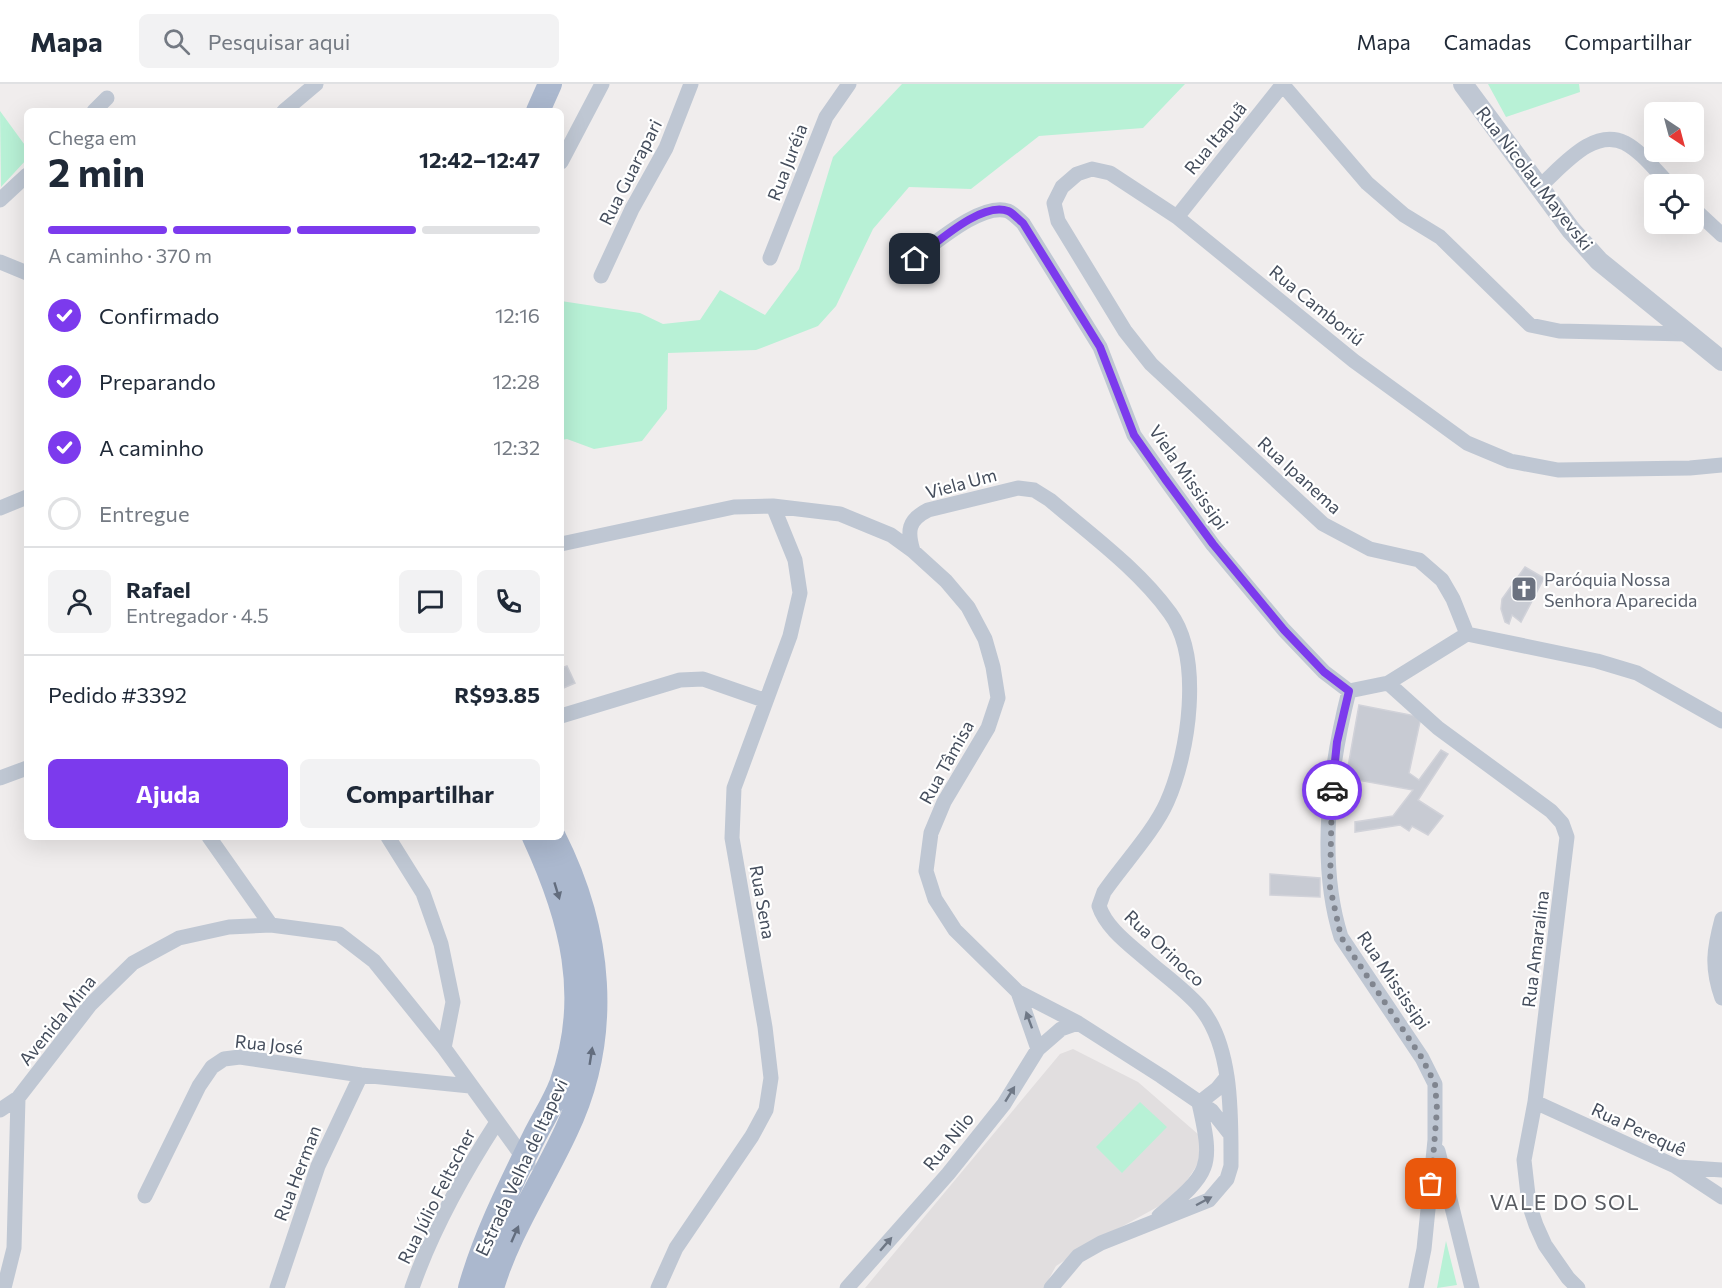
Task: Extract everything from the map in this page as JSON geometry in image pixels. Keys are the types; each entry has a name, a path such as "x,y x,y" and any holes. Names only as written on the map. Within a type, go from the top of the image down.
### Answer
{"main road":[{"path":"539,108 550,84"},
{"name":"Estrada Velha de Itapevi","path":"470,1288 489,1231 560,1084 577,1017 577,980 572,943 552,877 535,840"},
{"name":"Estrada Velha de Itapevi","path":"492,1288 540,1182 567,1130 583,1091 592,1055 596,976 591,937 573,874 556,840"}],"street":[{"path":"287,108 315,84"},
{"path":"564,156 602,84"},
{"name":"Rua Guarapari","path":"601,276 632,209 666,148 691,84"},
{"name":"Rua Juréia","path":"770,258 826,117 849,84"},
{"name":"Rua Nicolau Mayevski","path":"1463,84 1571,230 1599,261 1722,361"},
{"path":"1283,85 1367,183 1404,215 1440,237 1530,325 1559,331 1686,334"},
{"name":"Rua Itapuã","path":"1177,217 1283,85"},
{"path":"96,108 107,98"},
{"path":"1540,186 1591,143 1607,139 1625,143 1658,174"},
{"name":"Rua Camboriú","path":"1125,330 1066,237 1058,221 1054,203 1062,187 1077,174 1092,169 1110,173 1177,217 1354,361 1467,443 1510,461 1558,470 1690,468 1722,465"},
{"path":"0,200 24,178"},
{"name":"Viela Mississipi","path":"902,267 979,214 995,209 1009,212 1023,223 1100,347 1134,435 1213,544 1284,630 1324,672 1349,691"},
{"path":"1704,218 1722,234"},
{"path":"0,262 24,272"},
{"name":"Rua Ipanema","path":"1125,330 1151,364 1323,524 1370,549 1419,560 1442,580 1453,599 1467,634"},
{"name":"Viela Um","path":"913,550 908,534 910,524 917,516 928,510 1018,488 1034,490 1050,500"},
{"path":"0,508 24,498"},
{"name":"Rua Orinoco","path":"1050,500 1145,584 1170,613 1182,633 1190,672 1188,712 1185,741 1167,803 1104,892 1099,906 1107,921 1125,941 1199,1007 1215,1031 1224,1056 1231,1166 1227,1179 1209,1200 1101,1243 1078,1256 1051,1288"},
{"name":"Rua Tâmisa","path":"564,545 734,507 773,506 840,513 891,535 913,550 946,581 968,607 985,639 998,698 988,728 944,802 931,833 926,871 935,899 955,930 1018,992 1078,1023 1212,1111 1230,1135"},
{"name":"Rua Sena","path":"658,1288 676,1248 752,1136 766,1110 771,1078 765,1028 732,838 734,788 790,636 800,593 795,561 773,506"},
{"path":"1349,691 1388,683 1467,634 1597,661 1637,674 1722,722"},
{"path":"564,715 680,680 703,679 723,684 766,701"},
{"name":"Rua Amaralina","path":"1388,683 1438,728 1551,811 1562,823 1567,837 1567,858 1535,1102 1524,1160 1529,1204 1545,1245 1578,1288"},
{"name":"Rua Mississipi","path":"1349,691 1337,742 1330,805 1330,887 1334,914 1341,937 1422,1058 1435,1084 1435,1140 1424,1250 1416,1288"},
{"path":"0,778 24,769"},
{"path":"211,840 271,925"},
{"path":"390,840 423,893 441,944 453,1002 444,1048"},
{"path":"1722,919 1713,951 1715,976 1722,998"},
{"name":"Avenida Mina","path":"0,1110 18,1098 90,1005 133,963 179,938 229,927 271,925 339,934 374,961 444,1048 540,1182"},
{"path":"1018,992 1038,1049"},
{"name":"Rua Nilo","path":"847,1288 948,1173 1004,1104 1038,1049 1061,1029 1078,1023"},
{"name":"Rua José","path":"145,1196 198,1086 212,1067 224,1059 240,1057 361,1075 470,1086"},
{"name":"Rua Herman","path":"277,1288 318,1166 361,1075"},
{"path":"1150,1224 1190,1188 1205,1167 1208,1150 1198,1103 1217,1089 1226,1078"},
{"path":"4,1288 14,1248 18,1098"},
{"name":"Rua Perequê","path":"1535,1102 1676,1167 1722,1197"},
{"name":"Rua Júlio Feltscher","path":"412,1288 421,1263 477,1153 497,1122"},
{"path":"1435,1140 1472,1288"},
{"path":"1676,1167 1722,1170"}],"shaded area":[{"path":"1073,1049 1138,1082 1199,1135 1201,1159 1184,1185 1161,1205 1085,1247 1056,1266 1044,1288 865,1288 1060,1054"}],"green space":[{"path":"902,84 1185,84 1143,128 1039,136 971,189 909,187 873,229 836,306 818,326 756,350 668,353 667,409 642,441 594,449 564,440 564,301 640,313 663,324 700,320 720,290 765,315 799,269 833,157"},
{"path":"1488,84 1579,84 1580,92 1506,117"},
{"path":"0,111 24,144 24,162 1,187"},
{"path":"1140,1102 1167,1127 1122,1173 1096,1147"},
{"path":"1446,1241 1457,1285 1437,1288"}],"building":[{"name":"Paróquia Nossa Senhora Aparecida","path":"1525,567 1544,578 1521,622 1512,615 1509,624 1505,622 1501,609 1502,599"},
{"path":"567,666 575,683 564,688 564,667"},
{"path":"1359,705 1421,717 1409,773 1419,780 1441,750 1448,754 1418,800 1443,816 1428,835 1412,826 1409,831 1400,825 1355,832 1355,822 1393,816 1413,790 1346,778"},
{"path":"1270,874 1320,878 1320,897 1270,895"}],"way so far":[{"path":"1332,790 1330,887 1334,914 1341,937 1422,1058 1435,1084 1437,1109 1431,1184"}],"place":[{"name":"Paróquia Nossa Senhora Aparecida","path":"1524,589"}],"district":[{"name":"VALE DO SOL","path":"1565,1201"}],"route":[{"path":"915,259 979,214 995,209 1009,212 1023,223 1100,347 1111,369 1134,435 1213,544 1284,630 1324,672 1349,691 1337,742 1332,790"}]}
